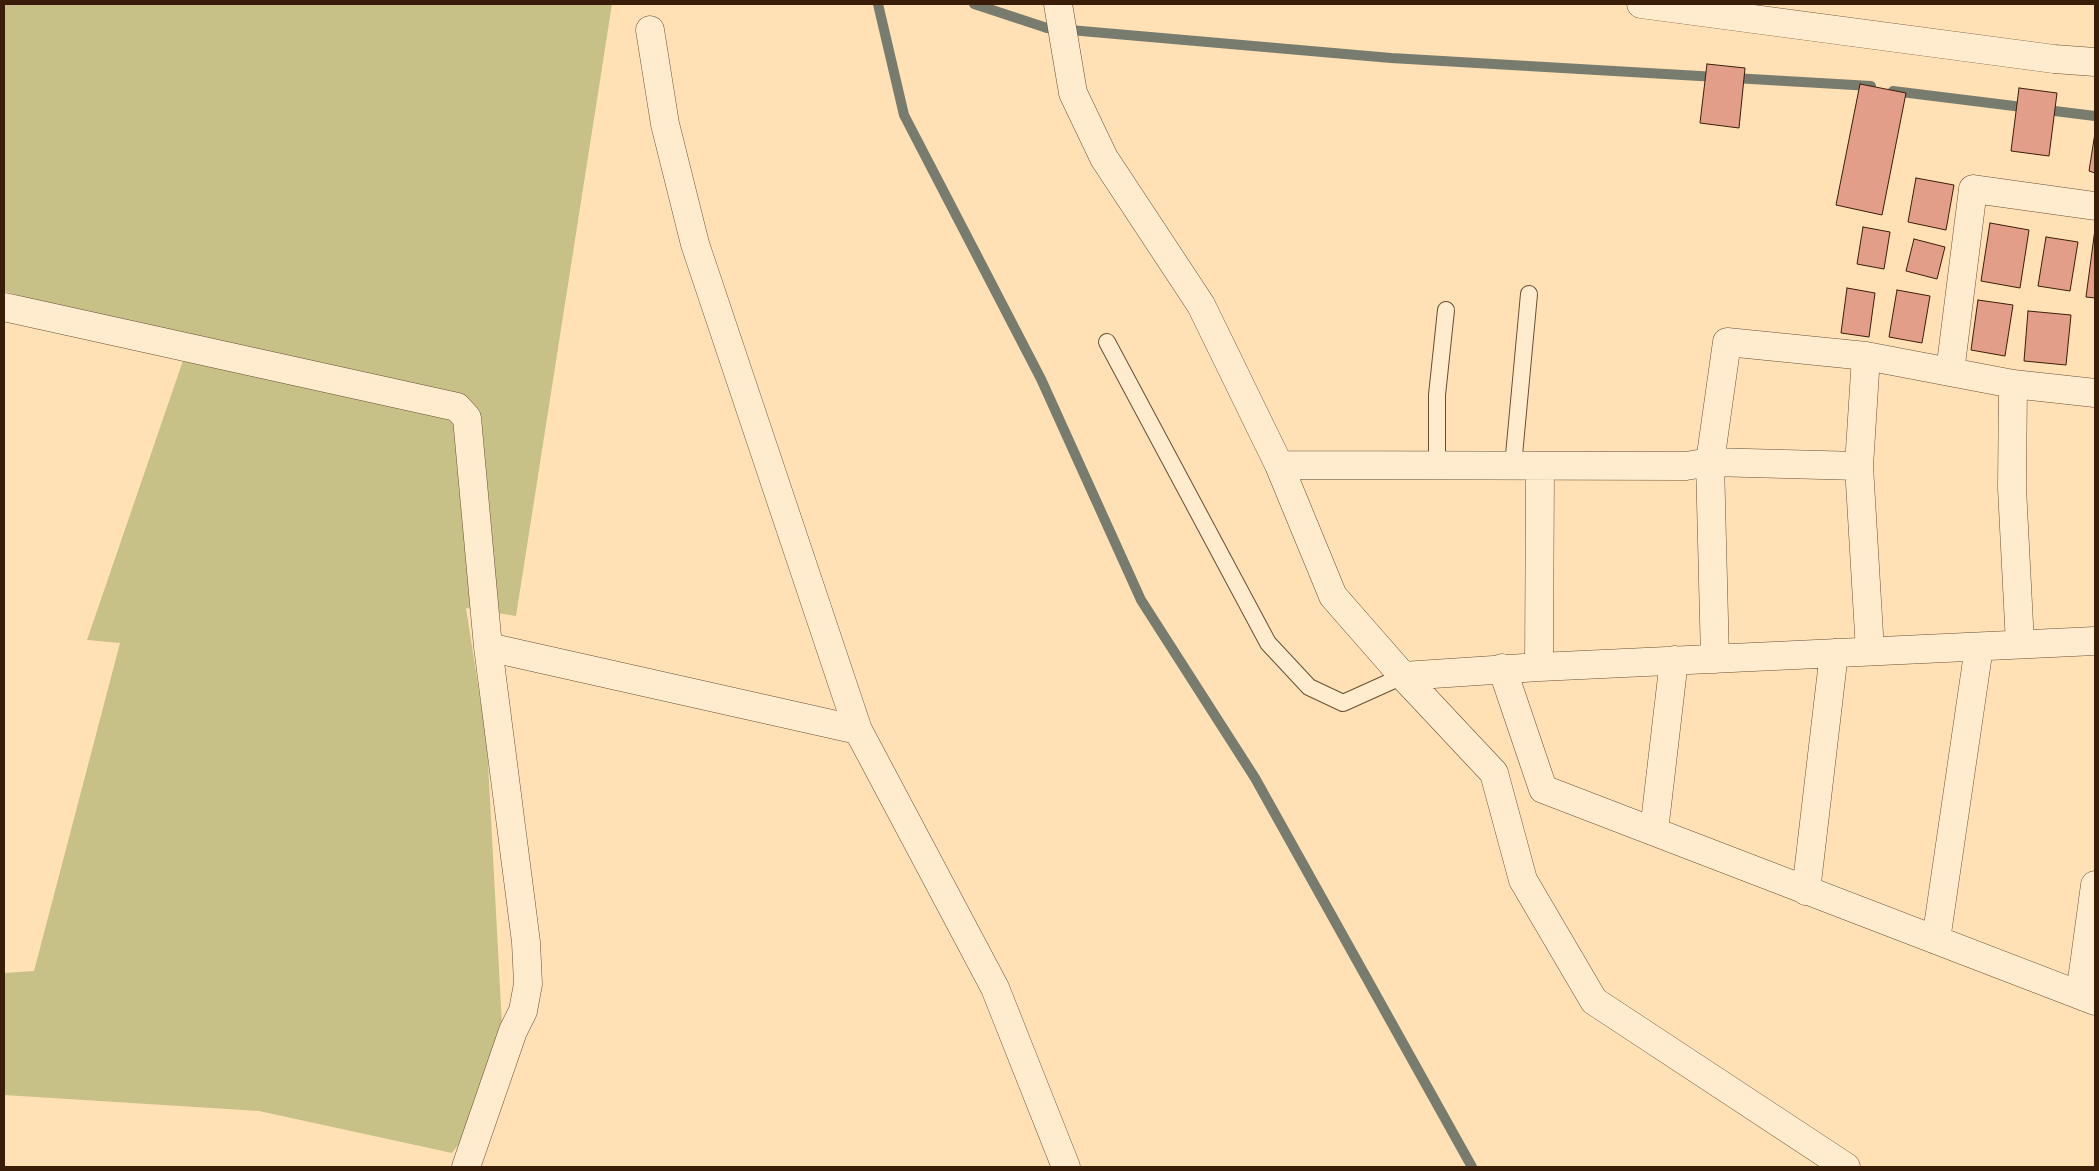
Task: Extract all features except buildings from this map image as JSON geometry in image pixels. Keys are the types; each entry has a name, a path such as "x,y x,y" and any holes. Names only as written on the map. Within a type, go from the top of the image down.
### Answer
{"street":[{"path":"1058,4 1073,93 1104,158 1201,305 1280,465 1333,596 1403,676 1494,773 1522,880 1594,1001 1846,1167"},
{"path":"1641,4 2044,58 2095,62"},
{"path":"650,30 665,124 694,244 858,730 995,988 1066,1167"},
{"path":"1950,372 1973,189 2095,206"},
{"path":"4,307 457,407 466,418 488,647 526,942 528,984 523,1011 513,1031 466,1167"},
{"path":"1715,659 1710,462 1727,342 1866,356 2013,384 2095,393"},
{"path":"1866,356 1859,466 1870,651"},
{"path":"2013,384 2012,488 2020,644"},
{"path":"1280,465 1686,466 1710,462 1859,466"},
{"path":"1526,466 1539,666"},
{"path":"1403,676 1539,666 2095,641"},
{"path":"488,647 858,730"},
{"path":"1936,940 1978,647"},
{"path":"1806,890 1834,653"},
{"path":"1654,831 1674,660"},
{"path":"1502,668 1543,789 2087,998 2095,886"}],"lane":[{"path":"1526,466 1529,294"},
{"path":"1437,465 1437,395 1446,310"},
{"path":"1107,342 1268,643 1309,687 1343,703 1403,676"}],"shaded area":[{"path":"4,4 612,4 516,616 466,608 487,743 505,1082 452,1153 259,1111 4,1095 4,973 34,971 120,643 87,640 188,346 4,291"}],"waterway":[{"path":"878,4 904,115 1041,379 1141,600 1255,778 1472,1167"},
{"path":"974,4 1047,28 1391,58 1871,86"},
{"path":"1893,91 2095,116"}]}
